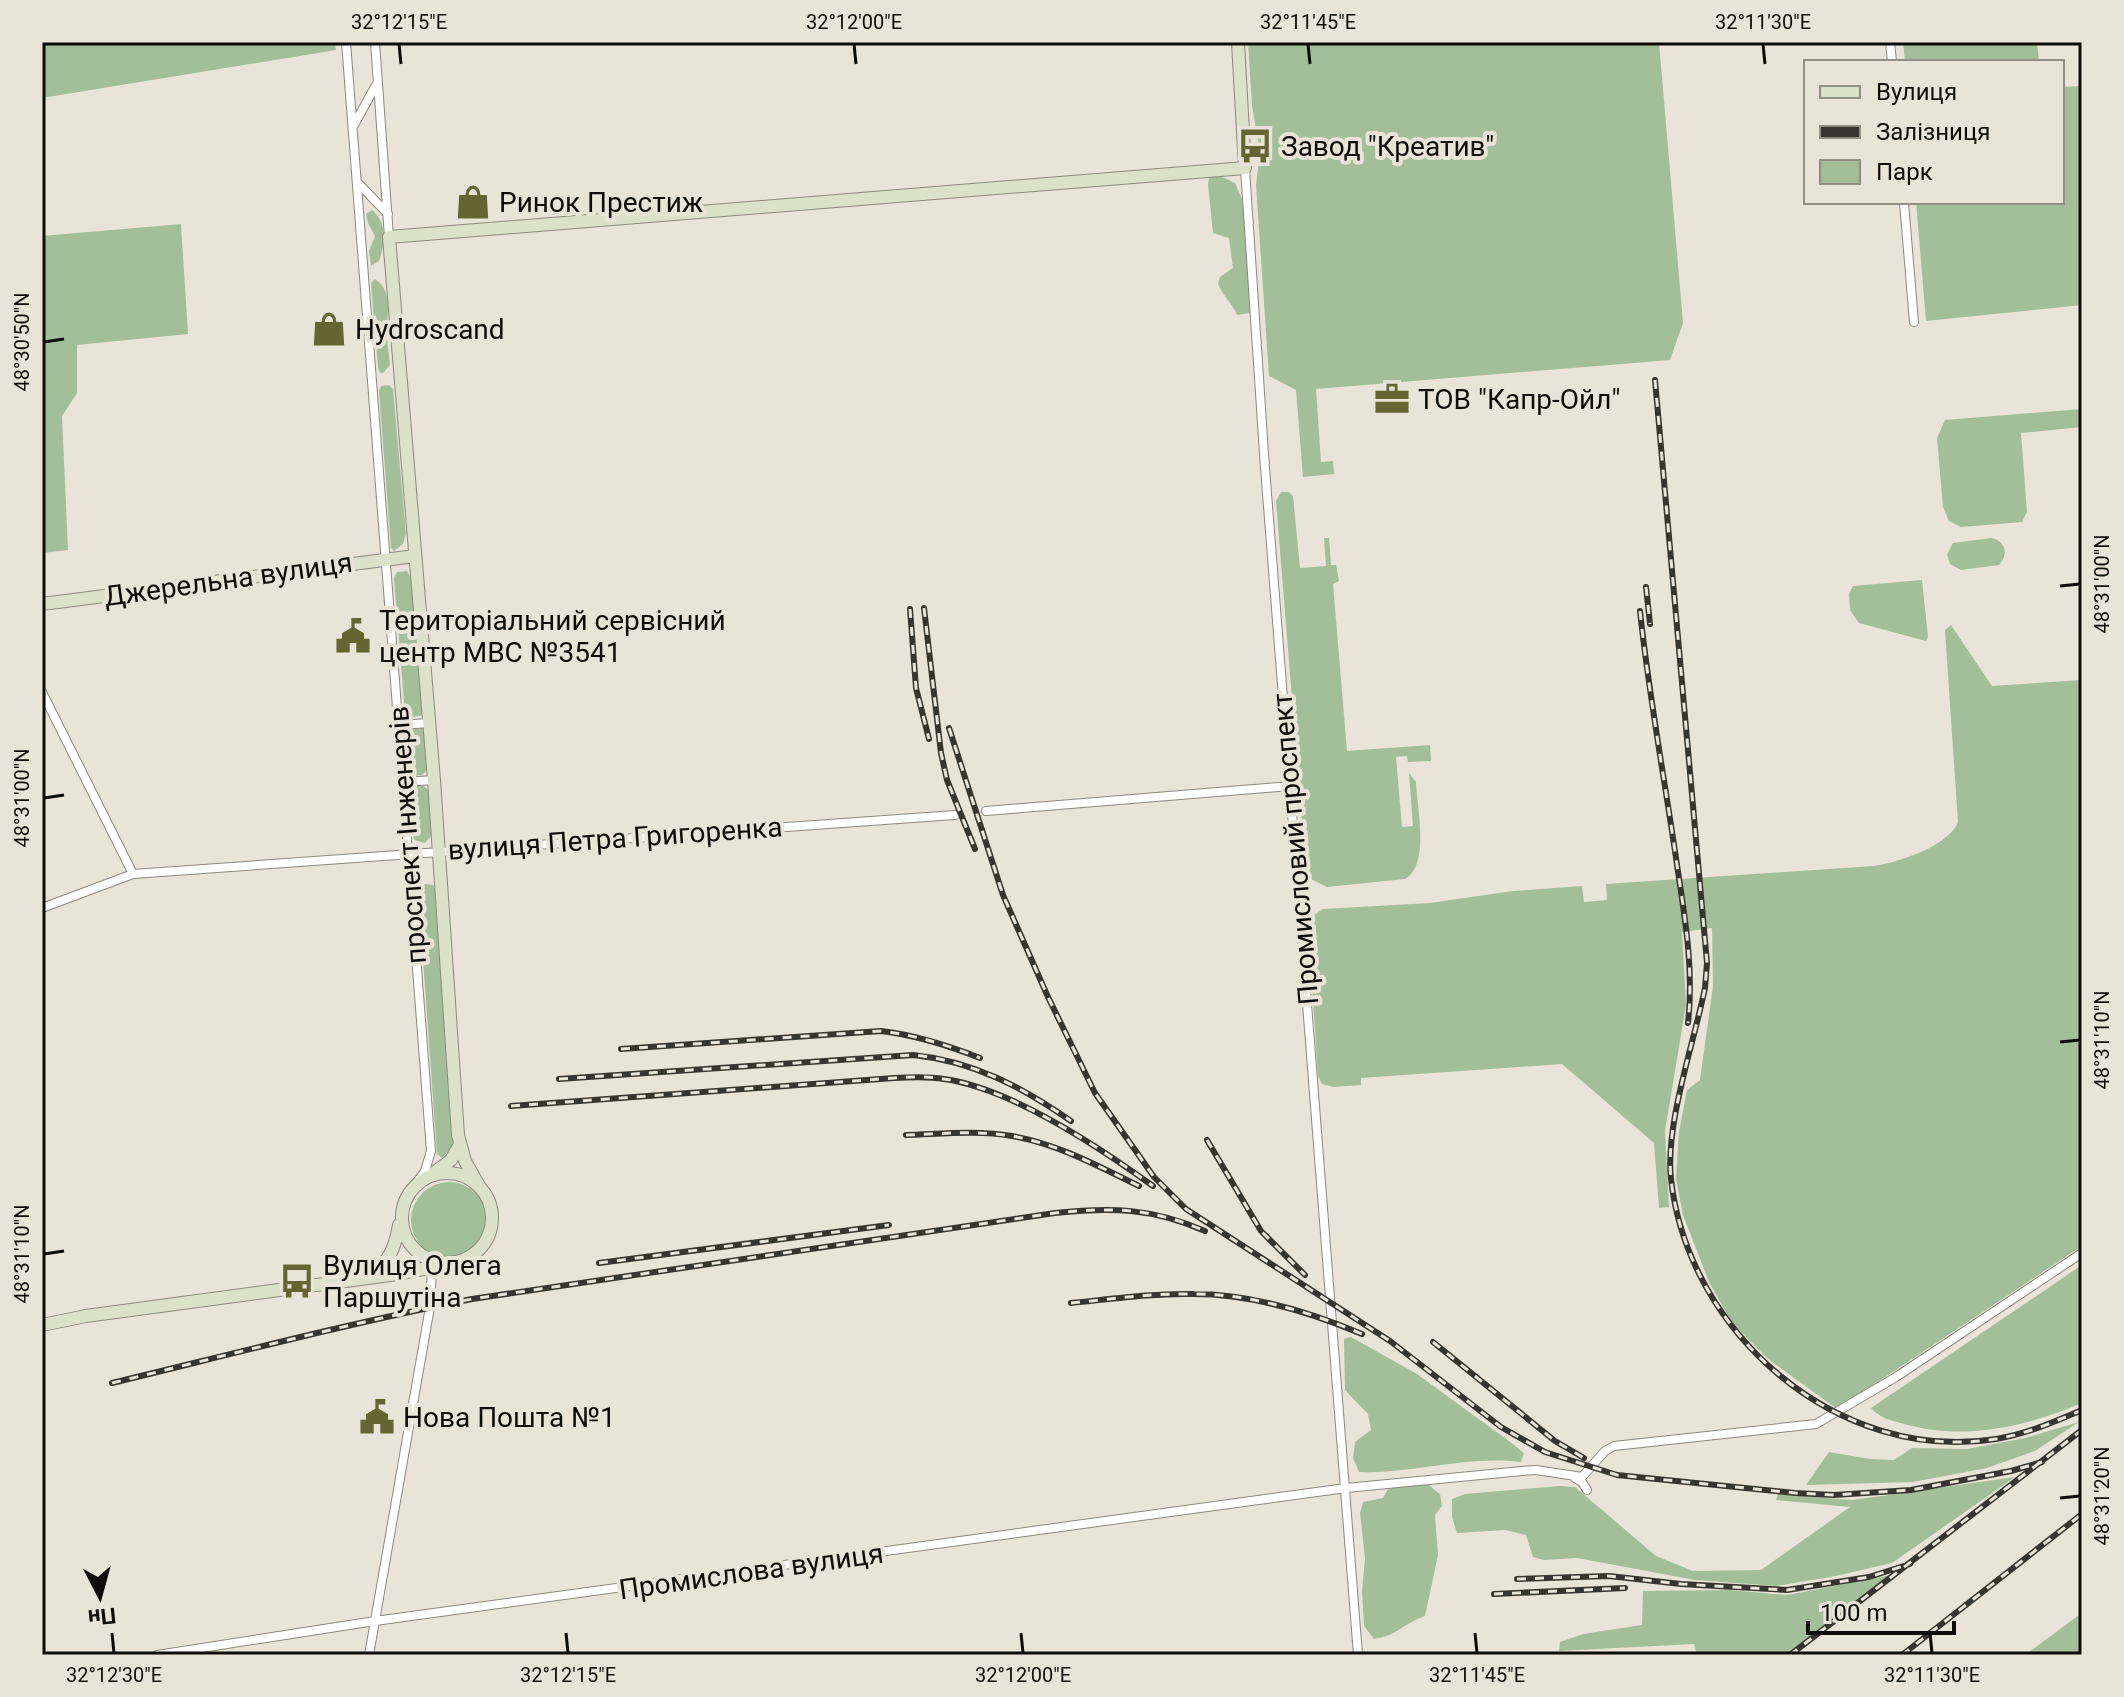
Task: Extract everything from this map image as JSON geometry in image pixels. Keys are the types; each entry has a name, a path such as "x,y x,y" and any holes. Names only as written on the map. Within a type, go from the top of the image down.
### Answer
{"street":[{"name":"проспект Інженерів","path":"346,42 431,1151 425,1171 410,1192"},
{"path":"375,42 389,237 1245,168"},
{"name":"Промисловий проспект","path":"1238,42 1290,786 1358,1655"},
{"path":"352,129 378,80"},
{"path":"356,181 388,214"},
{"path":"1904,204 1914,322"},
{"name":"проспект Інженерів","path":"389,237 434,780 459,1146 479,1186"},
{"name":"Джерельна вулиця","path":"42,604 415,556"},
{"path":"42,692 133,874"},
{"path":"399,725 429,723"},
{"path":"403,782 434,780"},
{"path":"986,811 1290,786"},
{"name":"вулиця Петра Григоренка","path":"42,908 133,874 955,815"},
{"path":"354,1280 370,1274 388,1260 410,1192 451,1160 459,1146"},
{"path":"42,1325 161,1305 354,1280 431,1264 446,1265 474,1255 486,1242 492,1227 489,1200 479,1186 456,1173 429,1176"},
{"path":"369,1655 430,1307 431,1264 409,1243 402,1230 401,1215"},
{"path":"1575,1478 1587,1474 1605,1451 1614,1446 1816,1424 1896,1377 2082,1253"},
{"name":"Промислова вулиця","path":"157,1655 375,1621 1346,1488 1522,1471 1551,1472 1575,1478"},
{"path":"1575,1478 1587,1490"}],"green space":[{"path":"42,42 335,42 336,50 42,98"},
{"path":"1248,42 1659,42 1683,323 1670,360 1316,389 1321,462 1333,461 1334,474 1303,477 1296,390 1269,376 1256,185 1260,152 1252,106"},
{"path":"1903,42 2037,42 2039,60 1905,60"},
{"path":"2082,86 2082,305 1926,321 1916,204 2064,204 2064,87"},
{"path":"1218,175 1235,183 1242,199 1250,313 1237,315 1218,284 1220,277 1233,268 1229,238 1213,233 1208,184 1209,178"},
{"path":"372,210 381,221 384,241 379,261 371,266 369,251 375,236 366,214"},
{"path":"181,224 188,334 77,345 77,393 62,416 68,550 42,553 42,236"},
{"path":"375,279 381,284 388,303 390,365 383,373 378,367 371,283"},
{"path":"389,385 393,389 406,534 403,544 394,551 391,548 381,386"},
{"path":"2082,409 2082,427 2021,433 2027,512 2022,522 1961,527 1949,521 1943,507 1937,438 1945,420"},
{"path":"1281,492 1289,492 1293,496 1300,568 1326,566 1324,538 1329,538 1331,565 1336,565 1339,581 1333,584 1347,751 1430,745 1431,761 1408,762 1407,756 1396,757 1402,827 1413,826 1409,773 1416,782 1420,820 1417,862 1413,872 1405,879 1327,887 1311,879 1306,872 1276,501"},
{"path":"1991,538 2004,548 2004,557 1999,565 1961,570 1950,564 1947,555 1953,543"},
{"path":"407,571 414,595 423,715 409,718 405,714 394,578 397,572"},
{"path":"1922,580 1926,641 1859,623 1850,610 1849,594 1853,586"},
{"path":"1951,625 1992,686 2082,680 2082,1246 1837,1409 1768,1359 1732,1323 1709,1282 1683,1215 1676,1179 1679,1132 1687,1090 1700,1080 1713,986 1712,928 1682,932 1686,1005 1665,1131 1669,1207 1659,1208 1654,1143 1562,1064 1361,1078 1361,1085 1333,1087 1322,1084 1318,1076 1308,924 1311,917 1323,909 1430,903 1513,891 1582,886 1584,902 1607,900 1606,884 1873,866 1921,852 1944,839 1958,822 1945,630"},
{"path":"422,727 425,729 427,770 422,775 410,776 406,733"},
{"path":"423,785 429,791 432,835 425,843 414,840 411,791"},
{"path":"425,884 433,885 435,889 455,1144 442,1158 437,1154 418,890"},
{"path":"449,1182 463,1185 476,1193 484,1206 487,1220 484,1234 476,1247 463,1255 449,1258 435,1255 422,1247 414,1234 411,1220 414,1206 422,1193 435,1185"},
{"path":"2082,1265 2082,1403 2016,1425 1972,1431 1927,1429 1904,1424 1882,1417 1871,1408"},
{"path":"1351,1337 1417,1374 1513,1444 1524,1453 1521,1462 1480,1461 1359,1472 1353,1458 1355,1442 1371,1430 1368,1414 1345,1390 1344,1339"},
{"path":"2079,1422 2035,1451 1987,1468 1913,1482 1806,1485 1829,1452 1894,1460 1912,1448 1967,1449 2025,1438"},
{"path":"2015,1477 1892,1563 1777,1586 1695,1580 1577,1558 1544,1560 1533,1557 1526,1535 1505,1530 1457,1533 1452,1517 1452,1499 1465,1494 1575,1487 1656,1556 1693,1571 1761,1570 1850,1507 1776,1500 1778,1494 1853,1500"},
{"path":"1426,1483 1440,1494 1442,1506 1435,1515 1438,1555 1425,1616 1389,1635 1374,1639 1364,1626 1362,1592 1365,1558 1360,1513 1363,1502 1383,1498 1388,1489"},
{"path":"1891,1575 1785,1655 1697,1655 1694,1644 1559,1651 1560,1642 1583,1634 1642,1625 1643,1591 1729,1590 1787,1595"},
{"path":"2082,1613 2082,1655 2025,1655"}],"railway":[{"path":"1655,380 1707,963 1705,988 1672,1134 1671,1179 1683,1235 1707,1288 1740,1336 1781,1376 1828,1408 1881,1431 1937,1441 2007,1437 2082,1410"},
{"path":"1646,587 1650,624"},
{"path":"924,608 941,753 947,780 975,849"},
{"path":"910,609 916,688 929,739"},
{"path":"1640,611 1686,924 1690,983 1688,1023"},
{"path":"949,728 1003,895 1048,997 1095,1093 1154,1177 1186,1209 1390,1341 1501,1427 1545,1452 1617,1475 1795,1493 1834,1495 1911,1490 2042,1462"},
{"path":"621,1049 881,1031 931,1041 980,1058"},
{"path":"559,1079 913,1055 956,1063 996,1078 1034,1097 1071,1121"},
{"path":"511,1106 894,1078 938,1078 997,1094 1053,1121 1153,1186"},
{"path":"906,1135 986,1133 1012,1136 1077,1156 1139,1186"},
{"path":"1207,1140 1261,1231 1305,1275"},
{"path":"112,1383 337,1328 472,1299 1055,1213 1132,1211 1186,1223 1205,1231"},
{"path":"599,1263 889,1225"},
{"path":"1071,1303 1163,1294 1237,1297 1322,1318 1362,1334"},
{"path":"1433,1342 1555,1441 1584,1458"},
{"path":"1790,1655 2082,1430"},
{"path":"1902,1655 2082,1514"},
{"path":"1517,1579 1609,1576 1787,1590 1869,1577 1910,1564"},
{"path":"1494,1594 1625,1588"}],"place":[{"name":"Завод \"Креатив\"","path":"1255,146"},
{"name":"Ринок Престиж","path":"473,202"},
{"name":"Hydroscand","path":"329,329"},
{"name":"ТОВ \"Капр-Ойл\"","path":"1392,399"},
{"name":"Територіальний сервісний центр МВС №3541","path":"353,636"},
{"name":"Вулиця Олега Паршутіна","path":"297,1281"},
{"name":"Нова Пошта №1","path":"377,1417"}]}
